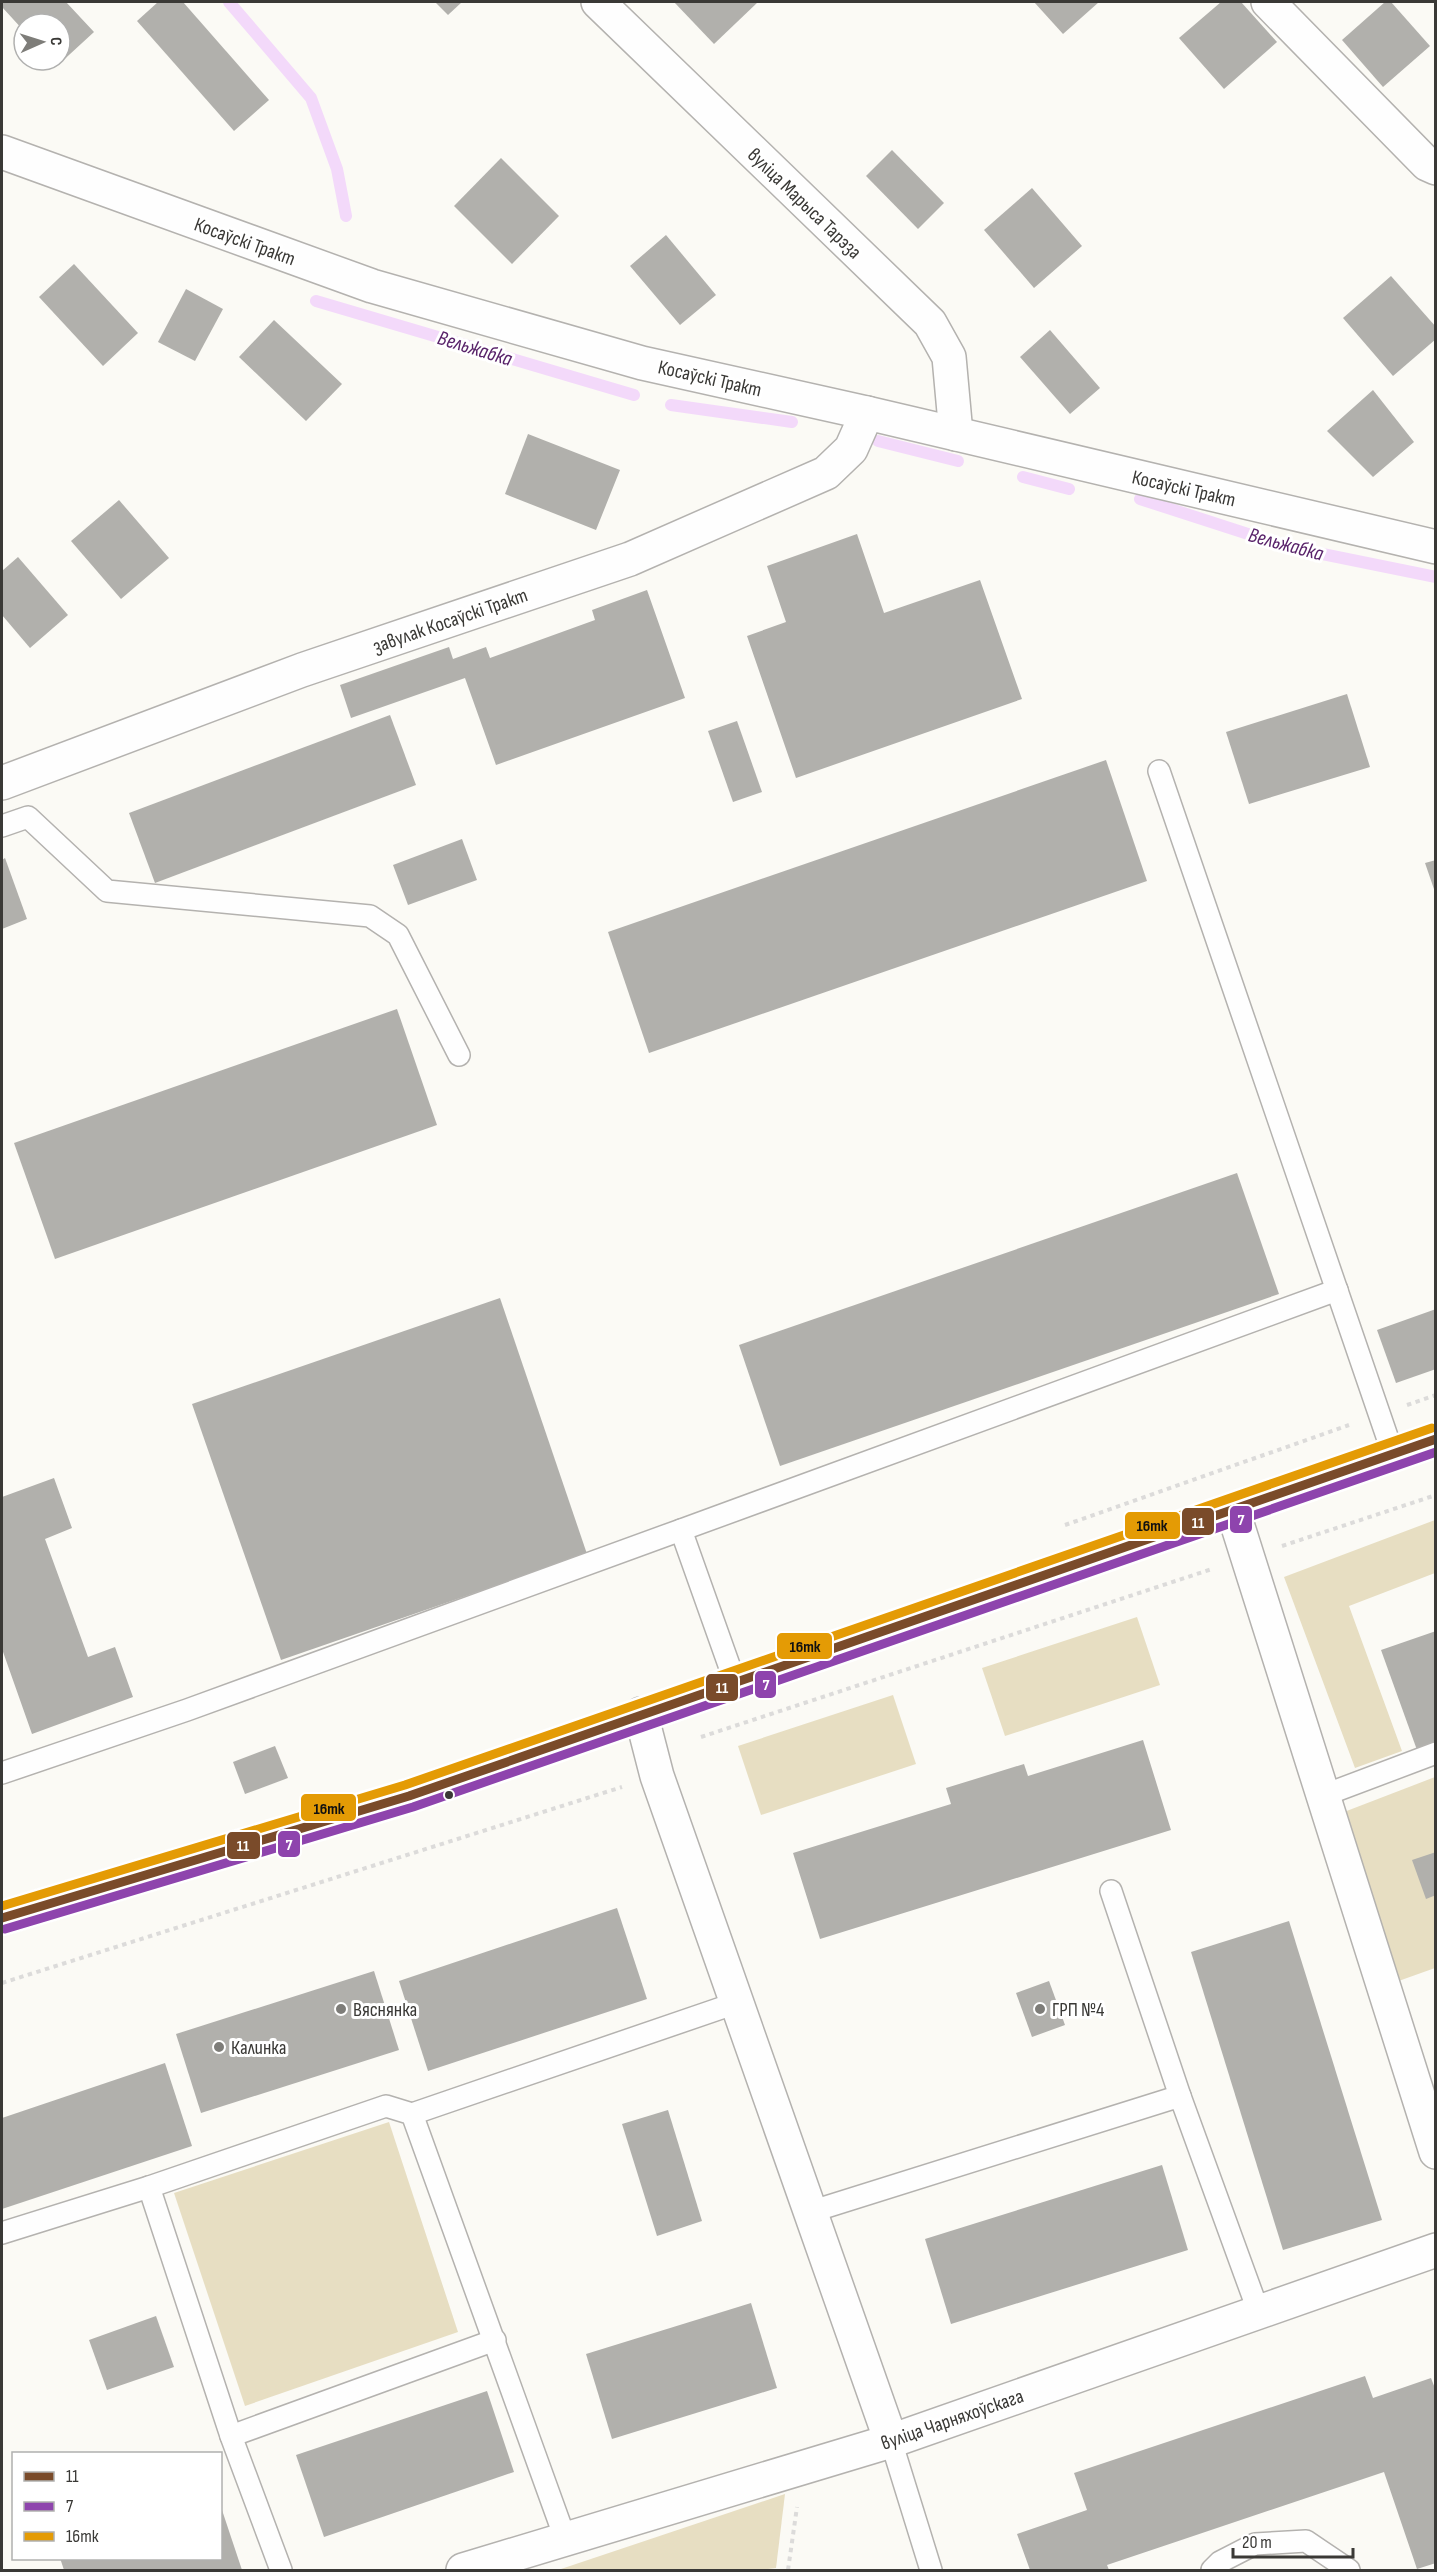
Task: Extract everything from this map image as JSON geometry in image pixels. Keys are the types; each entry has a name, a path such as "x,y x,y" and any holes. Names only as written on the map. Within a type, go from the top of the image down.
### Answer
{"highway":[{"path":"2,1918 408,1796 1436,1439"}],"street":[{"name":"вуліца Марыса Тарэза","path":"598,2 930,323 949,357 956,434"},
{"path":"1268,2 1426,164 1436,168"},
{"name":"Косаўскі Тракт","path":"2,152 372,286 642,363 867,413 1436,547"},
{"name":"завулак Косаўскі Тракт","path":"2,783 302,670 630,559 826,473 851,449 867,413"},
{"path":"1233,1510 1436,2152"},
{"path":"641,1714 654,1765 891,2441"},
{"name":"вуліца Чарняхоўскага","path":"463,2571 565,2538 891,2441 1436,2250"}],"lane":[{"path":"1159,771 1393,1454"},
{"path":"2,826 28,817 107,891 370,916 398,935 459,1055"},
{"path":"2,1773 187,1710 1337,1290"},
{"path":"681,1530 735,1682"},
{"path":"1322,1796 1436,1753"},
{"path":"1111,1891 1180,2096 1259,2313"},
{"path":"2,2233 149,2187 386,2106 412,2114 736,2003"},
{"path":"810,2212 1180,2096"},
{"path":"412,2114 565,2538"},
{"path":"149,2187 231,2436 281,2571"},
{"path":"231,2436 495,2340"},
{"path":"891,2441 931,2571"},
{"path":"1212,2571 1220,2562 1255,2544 1306,2541 1349,2571"}],"path":[{"path":"1063,1526 1436,1395"},
{"path":"2,1983 654,1765 1248,1557 1436,1495"},
{"path":"788,2571 802,2468"}],"shaded area":[{"path":"1435,1520 1435,1573 1349,1606 1402,1751 1355,1768 1284,1577"},
{"path":"1137,1617 1160,1685 1005,1736 982,1668"},
{"path":"893,1695 916,1764 761,1815 738,1746"},
{"path":"1435,1777 1435,1968 1393,1983 1344,1812"},
{"path":"389,2122 458,2332 245,2406 174,2193"},
{"path":"785,2494 776,2568 760,2570 558,2570"}],"building":[{"path":"2,2 66,2 94,32 72,52 72,12 12,12 12,18 2,7"},
{"path":"158,2 183,2 269,100 234,131 137,21"},
{"path":"435,2 462,2 448,15"},
{"path":"674,2 758,2 714,44"},
{"path":"1034,2 1099,2 1063,34"},
{"path":"1221,2 1241,2 1277,42 1224,89 1179,38"},
{"path":"1385,2 1391,2 1430,46 1383,87 1342,40"},
{"path":"892,150 944,203 918,229 866,176"},
{"path":"501,158 559,216 512,264 454,206"},
{"path":"1032,188 1082,246 1034,288 984,230"},
{"path":"666,235 716,295 680,325 630,266"},
{"path":"74,264 138,333 103,366 39,297"},
{"path":"1391,276 1436,327 1436,339 1393,376 1343,318"},
{"path":"186,289 223,309 195,361 158,342"},
{"path":"274,320 342,384 306,421 239,357"},
{"path":"1050,330 1100,388 1070,414 1020,357"},
{"path":"1373,390 1414,442 1373,477 1327,431"},
{"path":"528,434 620,470 596,530 505,494"},
{"path":"119,500 169,558 121,599 71,541"},
{"path":"857,534 884,613 980,580 1022,699 796,778 747,636 786,622 767,566"},
{"path":"18,557 68,615 30,648 2,615 2,571"},
{"path":"647,590 685,698 496,765 465,678 351,718 340,685 449,647 453,659 486,647 490,658 595,620 592,610"},
{"path":"1347,694 1370,767 1249,804 1226,732"},
{"path":"390,715 416,785 155,883 129,813"},
{"path":"737,721 762,792 733,802 708,731"},
{"path":"1106,760 1147,881 649,1053 608,932"},
{"path":"462,839 477,880 408,905 393,865"},
{"path":"5,858 27,919 2,929 2,860"},
{"path":"1436,860 1436,892 1435,892 1425,863"},
{"path":"397,1009 437,1125 55,1259 14,1143"},
{"path":"1237,1173 1279,1294 780,1466 739,1345"},
{"path":"500,1298 587,1554 281,1660 192,1404"},
{"path":"1436,1309 1436,1369 1396,1383 1377,1330"},
{"path":"54,1478 72,1528 45,1539 88,1657 115,1647 133,1697 32,1734 2,1649 2,1497"},
{"path":"1436,1631 1436,1743 1417,1750 1381,1650"},
{"path":"1143,1740 1171,1830 820,1939 793,1853 951,1804 946,1788 1024,1764 1028,1776"},
{"path":"275,1746 288,1778 245,1794 233,1762"},
{"path":"1436,1852 1436,1895 1426,1899 1412,1860"},
{"path":"617,1908 647,1999 428,2071 399,1981"},
{"path":"1289,1921 1382,2220 1283,2250 1191,1952"},
{"path":"374,1971 399,2050 201,2113 176,2034"},
{"name":"ГРП №4","path":"1049,1981 1065,2025 1032,2037 1016,1993"},
{"path":"165,2063 192,2146 2,2209 2,2118"},
{"path":"668,2110 702,2221 657,2236 622,2124"},
{"path":"1162,2165 1188,2250 951,2324 925,2239"},
{"path":"751,2303 777,2388 612,2439 586,2354"},
{"path":"156,2316 174,2367 107,2390 89,2340"},
{"path":"1365,2376 1373,2398 1431,2378 1436,2391 1436,2563 1417,2569 1384,2472 1107,2565 1109,2570 1030,2570 1017,2534 1087,2510 1074,2473"},
{"path":"487,2391 514,2472 324,2537 296,2455"},
{"path":"222,2510 242,2570 64,2570 61,2560 222,2560"}],"waterway":[{"name":"Вельжабка","path":"229,2 311,98 337,169 346,216"},
{"name":"Вельжабка","path":"316,301 634,395"},
{"name":"Вельжабка","path":"671,405 792,422"},
{"name":"Вельжабка","path":"878,441 958,461"},
{"name":"Вельжабка","path":"1023,477 1069,489"},
{"name":"Вельжабка","path":"1140,499 1288,547 1436,577"}],"transit line":[{"name":"16тк","path":"2,1906 405,1785 1432,1428"},
{"name":"11","path":"2,1918 409,1796 1436,1439"},
{"name":"7","path":"5,1929 413,1807 1436,1452"}],"place":[{"name":"Вяснянка","path":"341,2009"},
{"name":"ГРП №4","path":"1040,2009"},
{"name":"Калинка","path":"219,2047"}]}
